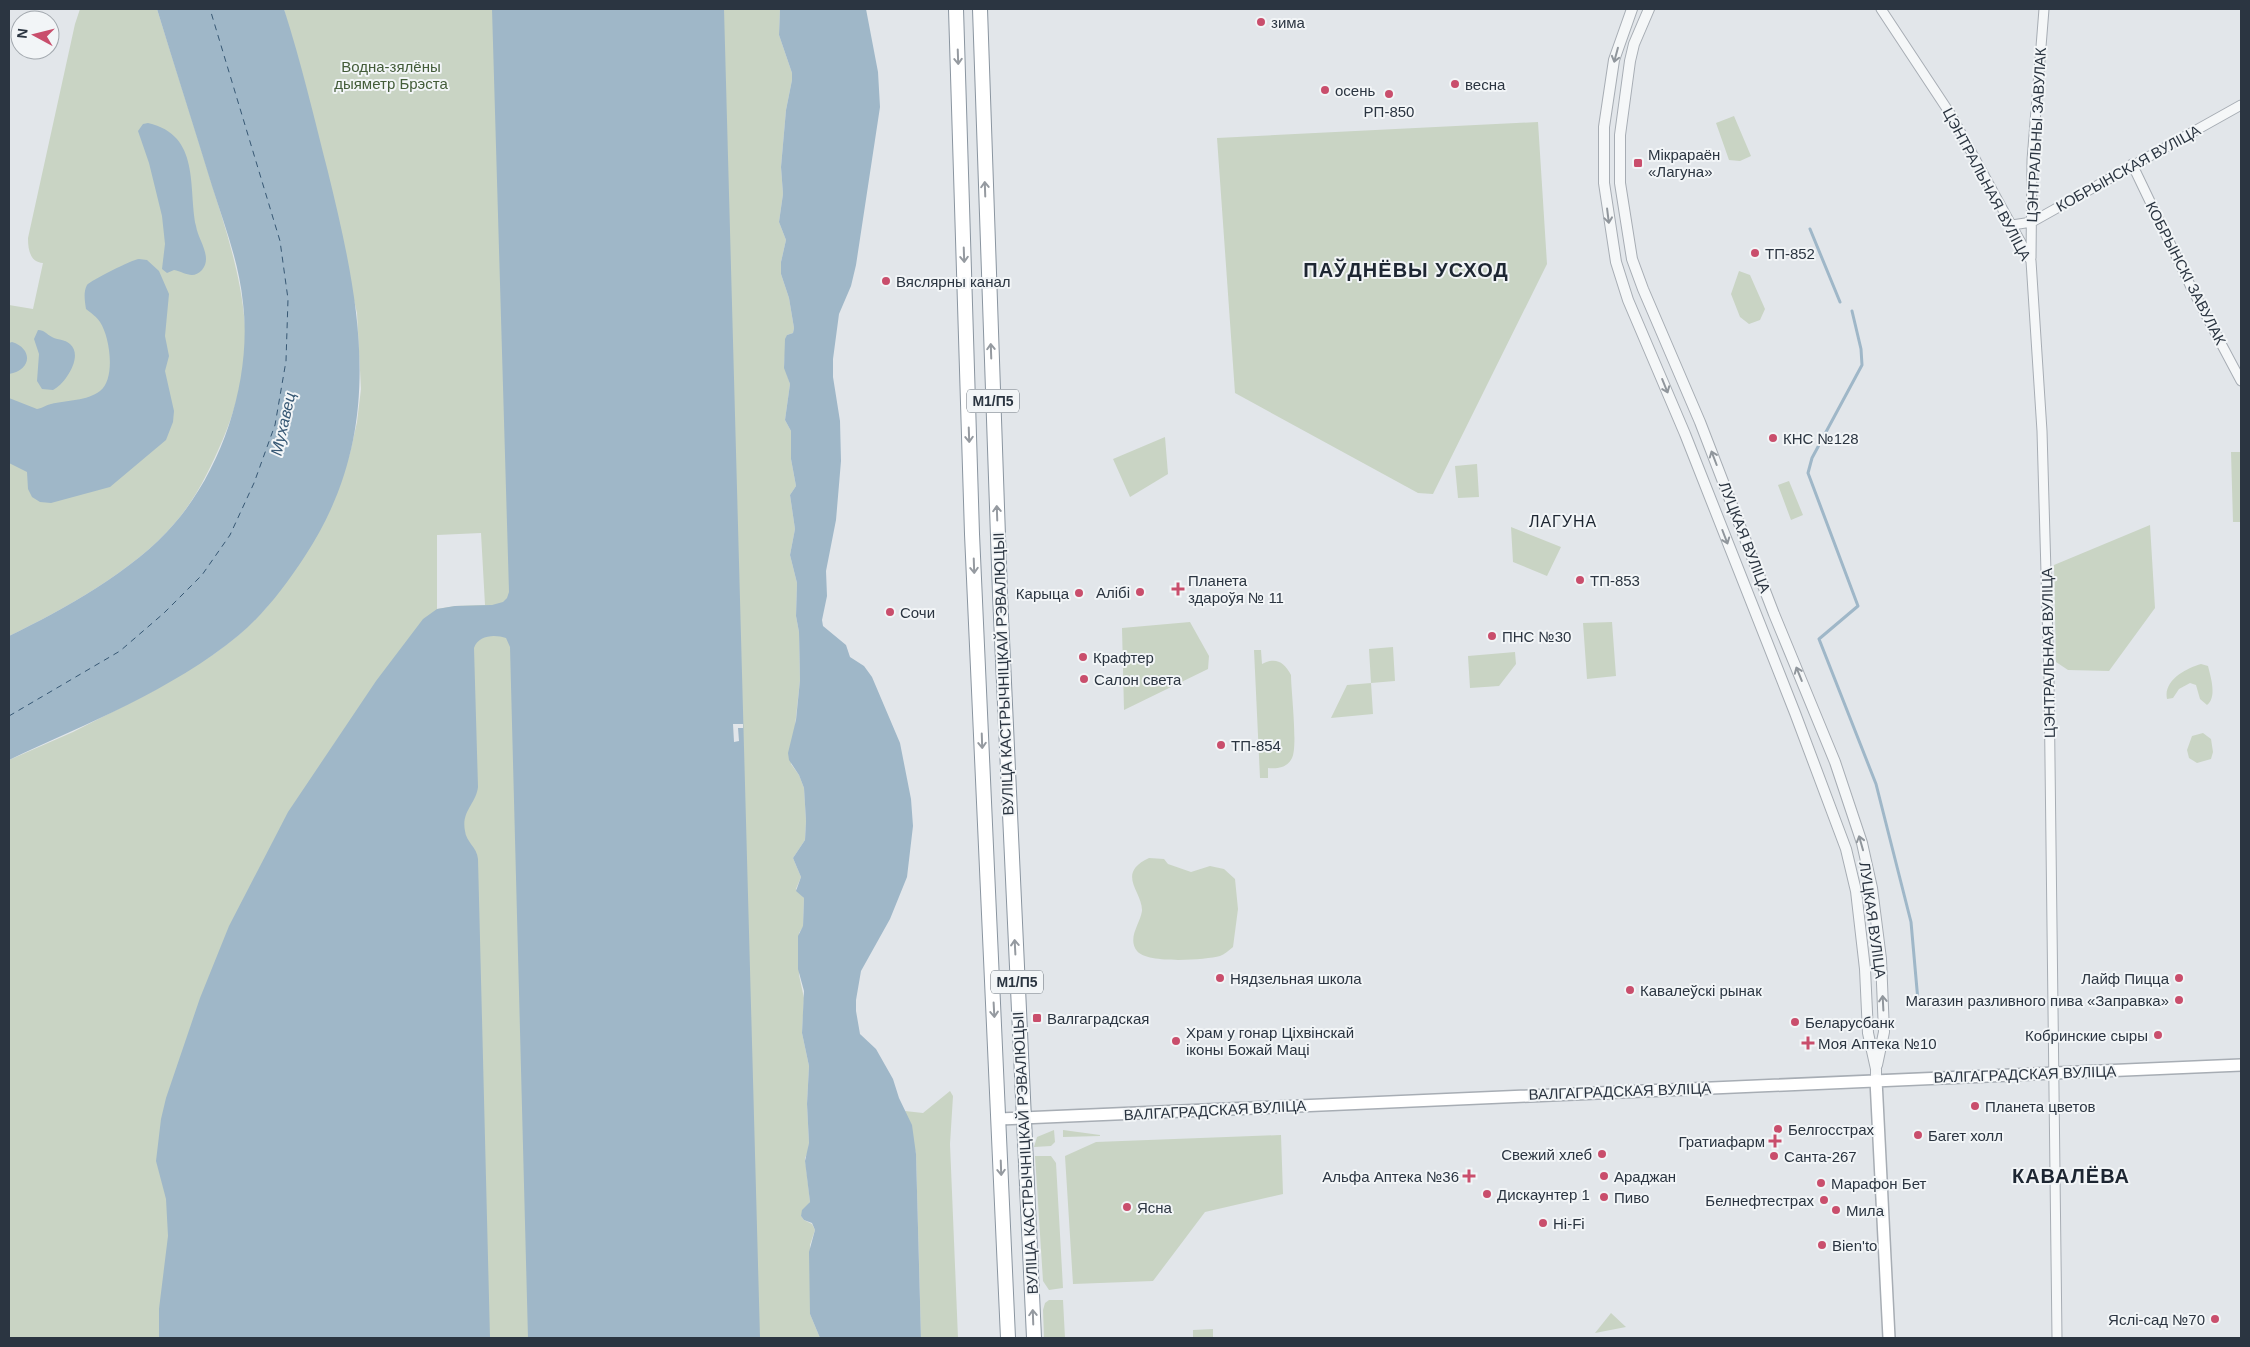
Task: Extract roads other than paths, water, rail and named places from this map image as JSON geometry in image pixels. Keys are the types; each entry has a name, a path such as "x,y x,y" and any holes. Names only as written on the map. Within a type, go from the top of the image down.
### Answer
{"highway":[{"name":"ВУЛІЦА КАСТРЫЧНІЦКАЙ РЭВАЛЮЦЫІ","path":"956,9 972,534 1008,1338"},
{"name":"ВУЛІЦА КАСТРЫЧНІЦКАЙ РЭВАЛЮЦЫІ","path":"980,9 1002,656 1034,1338"},
{"path":"978,657 1002,656"},
{"path":"981,720 1005,720"}],"main road":[{"name":"ВАЛГАГРАДСКАЯ ВУЛІЦА","path":"999,1119 1876,1074 2053,1073 2241,1065"},
{"name":"ЛУЦКАЯ ВУЛІЦА","path":"1876,1074 1890,1338"}],"street":[{"name":"ЛУЦКАЯ ВУЛІЦА","path":"1632,9 1620,39 1611,74 1604,127 1604,183 1616,262 1628,300 1654,359 1795,713 1846,849 1856,891 1865,969 1868,1033 1876,1074"},
{"name":"ЛУЦКАЯ ВУЛІЦА","path":"1649,9 1634,44 1627,77 1620,135 1620,184 1632,259 1643,289 1672,352 1835,762 1862,843 1872,888 1881,959 1884,1032 1876,1074"},
{"name":"ЦЭНТРАЛЬНАЯ ВУЛІЦА","path":"1881,9 1936,90 2012,225 2030,261 2042,431 2046,553 2057,1338"},
{"name":"ЦЭНТРАЛЬНЫ ЗАВУЛАК","path":"2030,261 2032,160 2044,9"},
{"name":"КОБРЫНСКАЯ ВУЛІЦА","path":"2012,225 2032,222 2241,104"},
{"name":"КОБРЫНСКІ ЗАВУЛАК","path":"2132,164 2191,287 2241,381"},
{"path":"1654,359 1672,352"},
{"path":"1795,713 1812,706"}],"water":[{"name":"Мухавец","path":"157,9 284,9 307,90 340,222 357,320 360,368 357,415 348,462 331,509 305,556 275,598 239,635 185,673 128,705 9,760 9,636 97,588 139,557 174,524 192,501 220,449 231,420 238,390 243,361 245,331 238,273"},
{"path":"492,9 724,9 760,1338 528,1338 510,647 506,638 492,636 479,640 474,648 478,787 464,824 467,838 476,851 478,859 490,1338 159,1338 159,1309 168,1236 166,1199 156,1161 161,1119 166,1098 200,998 229,926 288,812 376,681 423,619 437,609 455,606 492,605 503,602 509,592"},
{"path":"780,9 866,9 878,72 880,107 856,265 851,286 839,314 833,359 833,377 840,421 841,461 836,520 826,571 827,596 822,620 823,626 846,645 850,657 864,666 872,677 900,743 911,799 913,826 907,877 890,919 861,971 856,1011 860,1034 876,1049 893,1079 899,1098 912,1125 916,1154 921,1338 820,1338 810,1314 809,1252 815,1230 812,1223 804,1220 801,1216 802,1210 810,1202 805,1161 809,1143 807,1104 809,1066 802,1033 804,991 798,969 798,936 803,926 804,898 796,891 801,877 793,858 805,840 806,821 804,788 799,775 789,760 788,753 796,720 800,680 799,632 796,616 797,583 790,555 795,529 790,495 796,486 791,459 791,431 785,420 790,384 784,368 785,339 787,335 793,333 794,328 789,298 781,274 781,262 786,240 779,222 783,194 781,167 786,110 792,73 779,35"},
{"path":"148,123 165,129 177,139 189,165 196,226 206,260 199,273 192,275 174,270 167,273 162,269 165,244 162,216 149,163 138,131 143,124"},
{"path":"139,259 147,260 159,271 169,294 165,336 169,356 165,371 174,411 173,422 166,440 110,487 51,503 40,502 32,497 28,489 27,472 9,463 9,398 37,409 51,404 89,397 100,391 105,385 110,368 109,347 100,322 86,309 85,291 87,285 103,275"},
{"path":"38,330 68,342 74,349 74,362 71,369 63,382 53,390 42,389 37,381 39,354 34,339"},
{"path":"12,342 24,350 27,354 27,359 22,369 9,374 9,343"}],"waterway":[{"path":"1810,229 1840,302"},
{"path":"1852,311 1861,349 1862,365 1812,458 1808,473 1858,606 1819,639 1876,784 1911,922 1918,1001"}],"place":[{"name":"зима","path":"1261,22"},
{"name":"весна","path":"1455,84"},
{"name":"осень","path":"1325,90"},
{"name":"РП-850","path":"1389,94"},
{"name":"Мікрараён «Лагуна»","path":"1638,163"},
{"name":"ТП-852","path":"1755,253"},
{"name":"Вяслярны канал","path":"886,281"},
{"name":"КНС №128","path":"1773,438"},
{"name":"ТП-853","path":"1580,580"},
{"name":"Планета здароўя № 11","path":"1178,589"},
{"name":"Алібі","path":"1140,592"},
{"name":"Карыца","path":"1079,593"},
{"name":"Сочи","path":"890,612"},
{"name":"ПНС №30","path":"1492,636"},
{"name":"Крафтер","path":"1083,657"},
{"name":"Салон света","path":"1084,679"},
{"name":"ТП-854","path":"1221,745"},
{"name":"Нядзельная школа","path":"1220,978"},
{"name":"Лайф Пицца","path":"2179,978"},
{"name":"Кавалеўскі рынак","path":"1630,990"},
{"name":"Магазин разливного пива «Заправка»","path":"2179,1000"},
{"name":"Валгаградская","path":"1037,1018"},
{"name":"Беларусбанк","path":"1795,1022"},
{"name":"Кобринские сыры","path":"2158,1035"},
{"name":"Храм у гонар Ціхвінскай іконы Божай Маці","path":"1176,1041"},
{"name":"Моя Аптека №10","path":"1808,1043"},
{"name":"Планета цветов","path":"1975,1106"},
{"name":"Белгосстрах","path":"1778,1129"},
{"name":"Багет холл","path":"1918,1135"},
{"name":"Гратиафарм","path":"1775,1141"},
{"name":"Свежий хлеб","path":"1602,1154"},
{"name":"Санта-267","path":"1774,1156"},
{"name":"Альфа Аптека №36","path":"1469,1176"},
{"name":"Араджан","path":"1604,1176"},
{"name":"Марафон Бет","path":"1821,1183"},
{"name":"Дискаунтер 1","path":"1487,1194"},
{"name":"Пиво","path":"1604,1197"},
{"name":"Белнефтестрах","path":"1824,1200"},
{"name":"Ясна","path":"1127,1207"},
{"name":"Мила","path":"1836,1210"},
{"name":"Hi-Fi","path":"1543,1223"},
{"name":"Bien'to","path":"1822,1245"},
{"name":"Яслі-сад №70","path":"2215,1319"}],"district":[{"name":"ПАЎДНЁВЫ УСХОД","path":"1406,270"},
{"name":"ЛАГУНА","path":"1563,521"},
{"name":"КАВАЛЁВА","path":"2071,1176"}],"park label":[{"name":"Водна-зялёны дыяметр Брэста","path":"391,74"}]}
